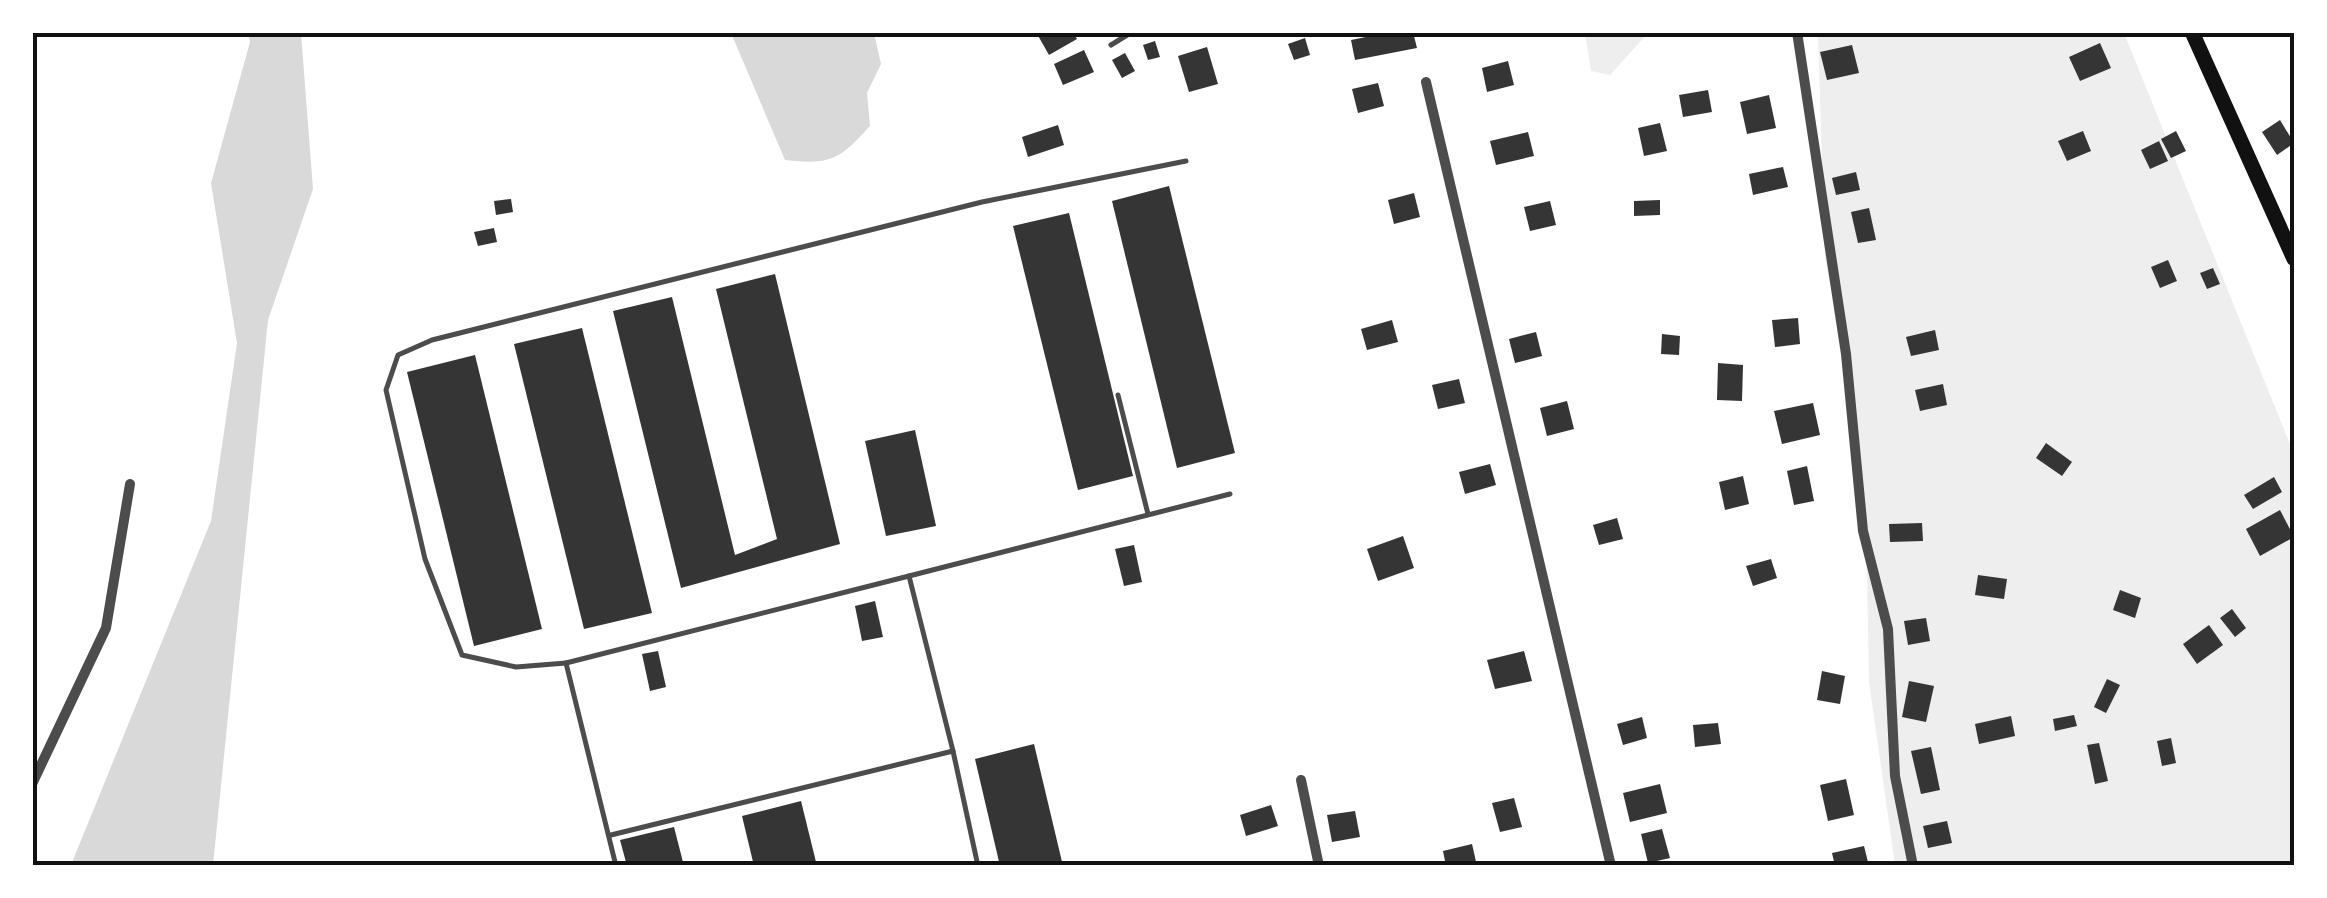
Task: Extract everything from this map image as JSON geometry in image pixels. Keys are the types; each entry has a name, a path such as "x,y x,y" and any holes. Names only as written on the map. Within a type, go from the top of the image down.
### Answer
{"main road":[{"path":"2192,32 2294,258"}],"street":[{"path":"1798,32 1846,354 1863,532 1888,629 1895,776 1914,866"},
{"path":"1426,82 1611,866"},
{"path":"32,784 106,628 130,484"},
{"path":"1302,780 1319,866"}],"lane":[{"path":"1111,45 1132,32"},
{"path":"1186,161 982,202 432,340 398,355 386,390 424,559 462,655 516,667 566,663 1230,494"},
{"path":"1118,395 1148,514"},
{"path":"909,576 978,866"},
{"path":"566,663 616,866"},
{"path":"610,835 953,752"}],"shaded area":[{"path":"1585,32 1648,33 1610,75 1591,71"},
{"path":"248,33 301,33 313,189 268,320 213,865 71,865 211,521 237,343 211,183 250,42"},
{"path":"731,33 874,33 881,64 867,93 870,126 833,158 813,162 785,160"},
{"path":"1818,33 2124,33 2294,454 2294,865 1895,865 1869,682 1867,573 1841,339 1825,259"}],"building":[{"path":"1036,32 1073,32 1077,39 1049,55"},
{"path":"1413,32 1417,48 1355,60 1351,40"},
{"path":"1305,38 1310,55 1294,60 1288,44"},
{"path":"1155,41 1160,57 1148,60 1143,45"},
{"path":"2100,43 2111,68 2080,81 2069,57"},
{"path":"1852,45 1859,73 1827,80 1820,52"},
{"path":"1207,47 1218,84 1189,92 1178,56"},
{"path":"1084,50 1094,72 1063,85 1054,64"},
{"path":"1125,53 1135,71 1122,78 1112,60"},
{"path":"1508,61 1514,85 1487,92 1482,68"},
{"path":"1378,83 1384,106 1358,113 1352,89"},
{"path":"1708,90 1712,112 1683,117 1679,95"},
{"path":"1769,95 1776,128 1747,134 1740,102"},
{"path":"2280,120 2294,143 2277,155 2262,132"},
{"path":"1660,123 1667,151 1644,156 1638,128"},
{"path":"1058,125 1064,145 1028,157 1022,137"},
{"path":"2083,131 2091,151 2067,161 2058,141"},
{"path":"2176,131 2186,151 2171,158 2161,139"},
{"path":"1528,132 1534,156 1496,165 1490,141"},
{"path":"2159,141 2168,161 2150,169 2141,150"},
{"path":"1783,167 1788,187 1753,195 1749,174"},
{"path":"1856,172 1860,190 1836,195 1832,178"},
{"path":"1169,186 1235,453 1177,468 1112,201"},
{"path":"1414,193 1420,217 1394,224 1388,200"},
{"path":"511,199 513,212 496,215 494,201"},
{"path":"1660,200 1660,215 1634,216 1634,201"},
{"path":"1550,201 1556,225 1530,231 1524,207"},
{"path":"1869,208 1876,240 1858,243 1851,212"},
{"path":"1069,213 1133,476 1078,490 1013,226"},
{"path":"494,228 497,242 478,246 474,232"},
{"path":"2168,260 2177,281 2160,288 2151,267"},
{"path":"2213,268 2220,284 2207,289 2200,273"},
{"path":"775,274 840,544 681,588 613,311 672,297 735,555 777,539 716,289"},
{"path":"1798,318 1800,344 1775,347 1772,320"},
{"path":"1392,320 1398,342 1367,350 1361,329"},
{"path":"582,328 652,613 584,629 514,344"},
{"path":"1935,330 1939,350 1911,356 1906,337"},
{"path":"1536,332 1542,356 1515,363 1509,339"},
{"path":"1662,334 1680,336 1679,355 1661,354"},
{"path":"475,355 542,629 474,646 407,372"},
{"path":"1718,363 1743,365 1742,401 1717,400"},
{"path":"1459,379 1465,403 1438,409 1432,385"},
{"path":"1943,384 1947,405 1920,411 1915,390"},
{"path":"1567,401 1574,429 1547,436 1540,408"},
{"path":"1813,403 1820,435 1782,444 1774,411"},
{"path":"915,430 936,526 886,536 865,441"},
{"path":"2046,443 2072,462 2062,476 2036,458"},
{"path":"1490,464 1496,485 1465,494 1459,472"},
{"path":"1807,466 1814,501 1794,505 1787,471"},
{"path":"1743,476 1749,504 1725,510 1719,482"},
{"path":"2274,477 2282,492 2253,509 2244,495"},
{"path":"2280,510 2294,537 2260,556 2246,529"},
{"path":"1617,518 1623,539 1599,545 1593,525"},
{"path":"1922,523 1923,541 1890,542 1889,524"},
{"path":"1403,536 1414,568 1378,581 1367,549"},
{"path":"1134,545 1142,582 1124,586 1115,549"},
{"path":"1771,559 1777,578 1753,586 1746,566"},
{"path":"1978,575 2007,579 2004,599 1975,595"},
{"path":"2120,590 2141,598 2135,618 2113,610"},
{"path":"875,601 883,637 862,641 855,606"},
{"path":"2232,609 2246,628 2235,637 2220,618"},
{"path":"1926,618 1930,641 1908,645 1904,621"},
{"path":"2209,625 2223,645 2197,664 2183,644"},
{"path":"658,651 666,687 650,691 642,654"},
{"path":"1524,651 1532,681 1495,689 1487,660"},
{"path":"1822,671 1845,676 1840,704 1817,700"},
{"path":"2107,679 2120,685 2106,713 2094,707"},
{"path":"1909,681 1934,686 1926,722 1902,717"},
{"path":"2074,715 2077,726 2055,731 2053,719"},
{"path":"2011,716 2015,736 1979,744 1975,724"},
{"path":"1642,717 1647,738 1623,745 1617,724"},
{"path":"1718,723 1721,744 1695,747 1693,725"},
{"path":"2171,738 2176,763 2162,766 2157,741"},
{"path":"2099,743 2108,781 2095,784 2087,745"},
{"path":"1034,744 1063,866 1000,866 975,759"},
{"path":"1931,747 1940,790 1921,794 1911,751"},
{"path":"1846,779 1854,815 1828,821 1820,785"},
{"path":"1660,784 1667,813 1630,822 1623,793"},
{"path":"1514,798 1522,827 1500,832 1492,803"},
{"path":"801,801 817,866 754,866 742,816"},
{"path":"1271,805 1278,826 1246,836 1240,815"},
{"path":"1355,811 1360,837 1332,842 1327,815"},
{"path":"1947,821 1952,843 1928,848 1923,826"},
{"path":"674,827 684,866 627,866 620,840"},
{"path":"1662,829 1670,858 1648,863 1641,834"},
{"path":"1472,844 1477,866 1446,866 1443,851"},
{"path":"1864,846 1869,866 1835,866 1832,853"}]}
